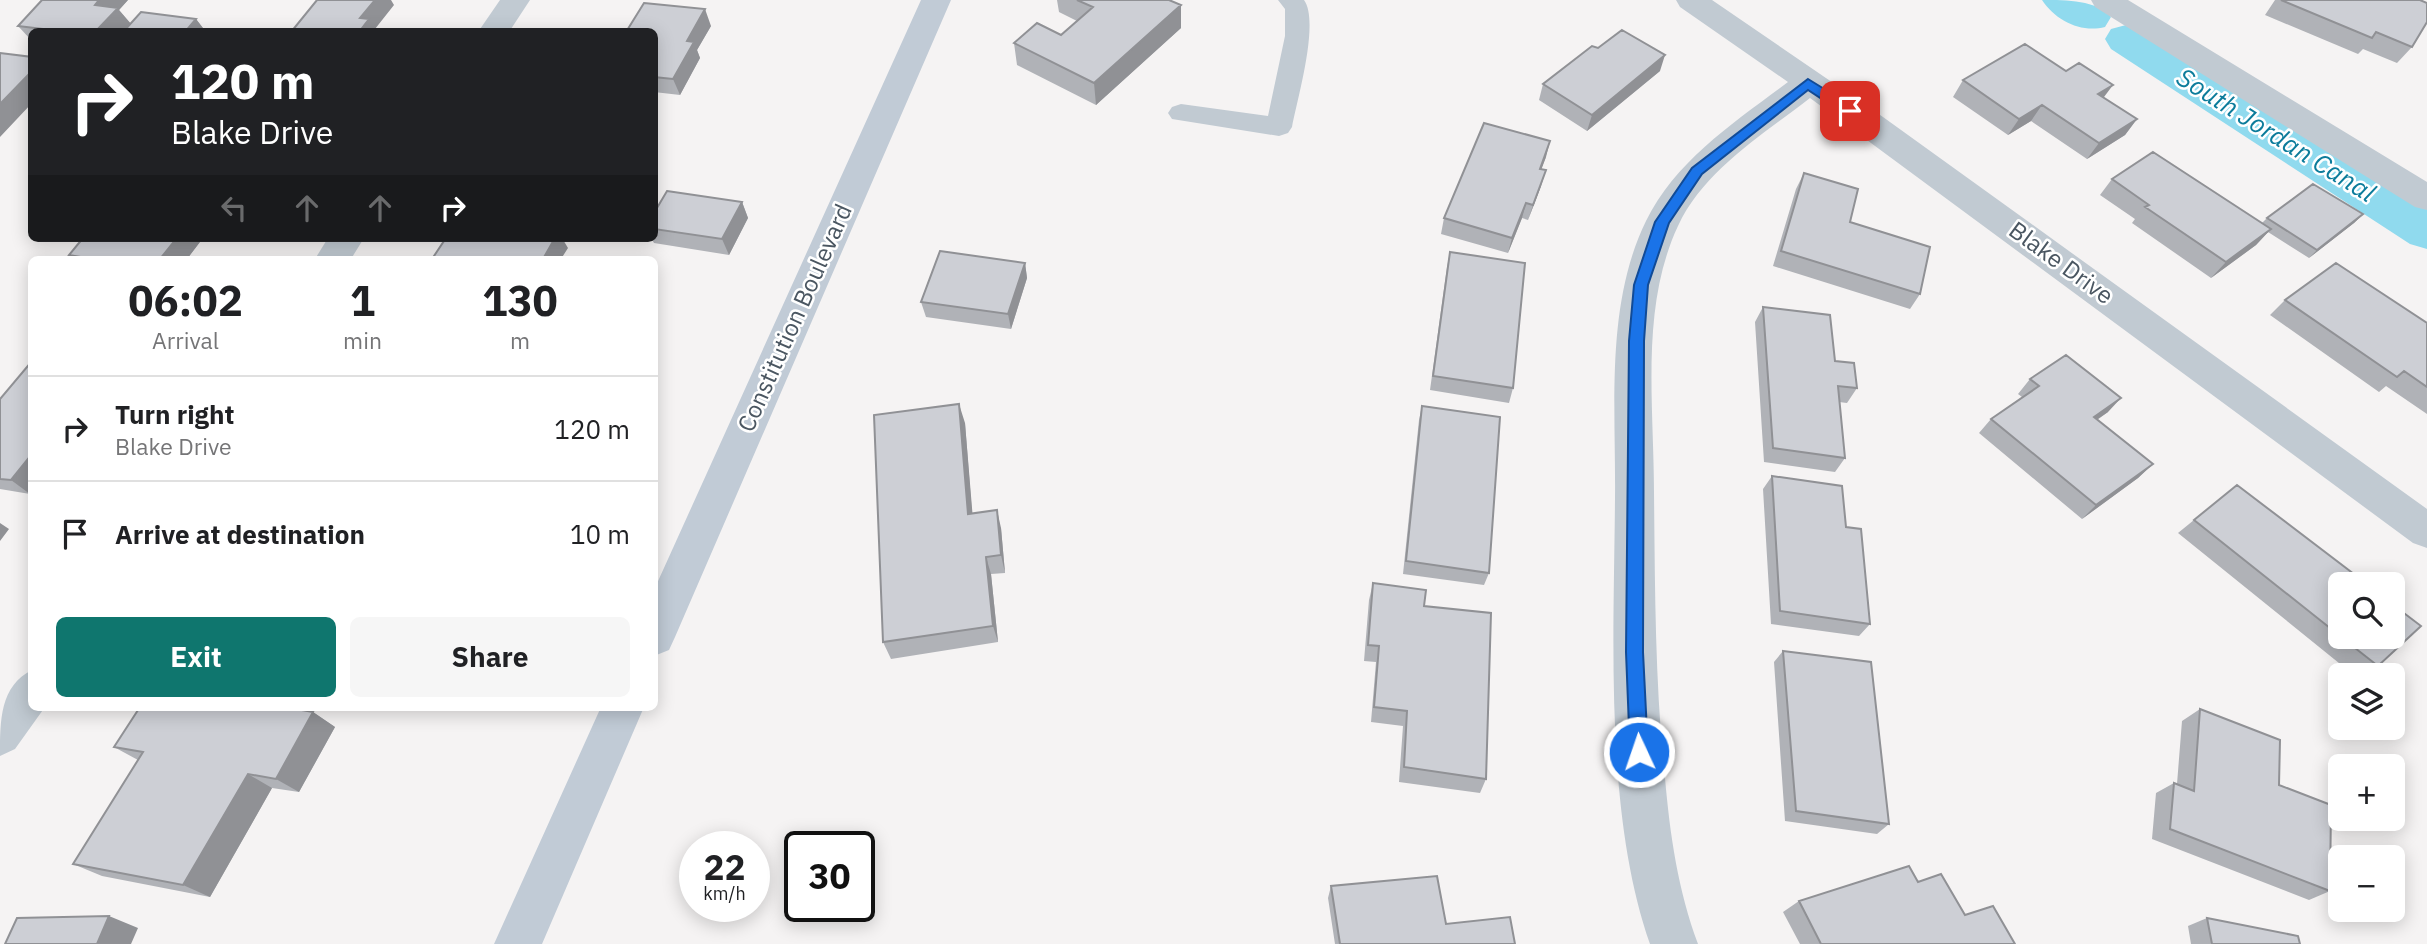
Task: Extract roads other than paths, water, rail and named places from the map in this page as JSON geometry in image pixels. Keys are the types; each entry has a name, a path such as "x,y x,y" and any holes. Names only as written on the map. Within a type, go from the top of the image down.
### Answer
{"main road":[{"name":"Constitution Boulevard","path":"658,628 936,0"},
{"path":"519,944 621,711"}],"street":[{"path":"496,28 515,0"},
{"name":"Blake Drive","path":"1691,0 1872,125 2427,531"},
{"path":"2106,0 2427,198"},
{"path":"1674,944 1651,864 1639,752 1635,652 1636,341 1641,285 1662,222 1697,171 1808,83"},
{"path":"0,735 28,696"}],"lane":[{"path":"1181,113 1279,127 1297,36 1297,7 1290,0"}],"waterway":[{"name":"South Jordan Canal","path":"2063,0 2090,17"},
{"name":"South Jordan Canal","path":"2126,39 2427,231"}]}
